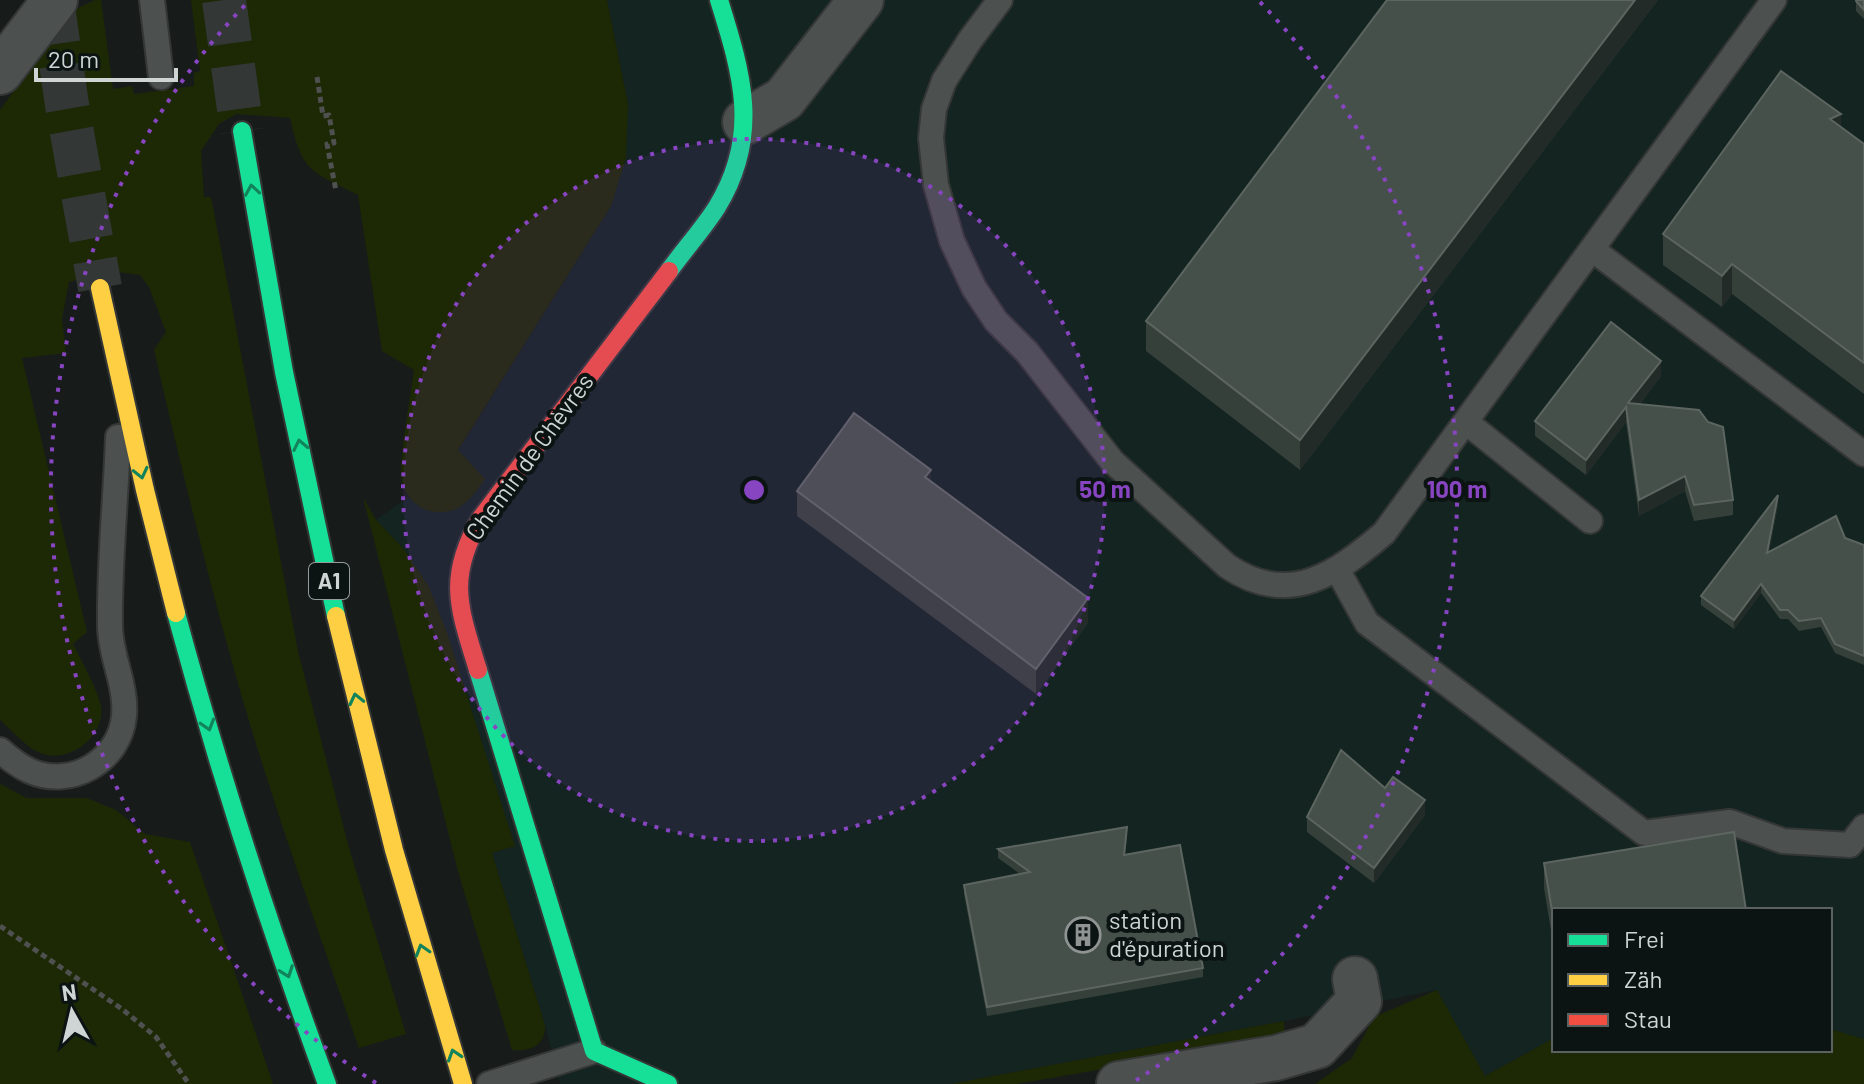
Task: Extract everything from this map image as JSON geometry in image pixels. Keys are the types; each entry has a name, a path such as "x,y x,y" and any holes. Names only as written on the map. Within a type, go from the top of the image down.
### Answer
{"main road":[{"name":"Chemin de Chèvres","path":"594,1051 462,619 458,566 467,541 481,518 717,207 742,146 745,122 744,88 719,0"},
{"name":"A1","path":"242,131 281,358 339,626 393,849 463,1084"},
{"path":"100,288 169,585 204,714 243,840 327,1084"},
{"path":"594,1051 668,1084"}],"street":[{"path":"0,72 55,0"},
{"path":"745,122 784,99 861,0"},
{"path":"1119,1084 1275,1071 1317,1046 1359,1001 1355,979"}],"lane":[{"path":"152,0 161,77"},
{"path":"1000,0 944,81 934,109 931,138 936,185 952,241 974,288 996,321 1027,352 1112,461 1227,566 1240,575 1264,583 1285,585 1306,582 1337,569 1384,533 1774,0"},
{"path":"1593,250 1864,454"},
{"path":"0,750 29,771 63,777 81,773 99,762 112,750 120,735 124,701 110,629 121,388"},
{"path":"1466,422 1590,521"},
{"path":"1337,569 1367,623 1644,833 1730,822 1783,841 1850,845 1864,827"},
{"path":"489,1084 594,1051"}],"path":[{"path":"317,77 323,116 329,115 334,143 327,144 336,191"},
{"path":"0,926 122,1009 156,1037 189,1084"}],"shaded area":[{"path":"607,0 1864,0 1864,1039 1832,1030 1832,908 1552,908 1552,1039 1485,1076 1436,990 951,1084 560,1084 492,853 515,846 376,520 408,497 422,508 485,479 458,451 611,206 628,104"}],"green space":[{"path":"101,0 113,89 132,86 134,94 194,86 194,73 200,71 191,0 607,0 628,104 626,158 611,206 458,450 485,479 471,497 453,510 437,512 419,507 407,494 402,482 403,445 414,370 382,351 358,195 311,168 299,150 290,118 236,114 219,124 201,151 204,197 211,197 298,651 349,848 406,1034 359,1048 279,815 235,673 154,350 166,332 149,287 140,275 109,271 69,282 62,319 66,353 22,358 87,632 73,644 96,692 101,718 91,738 72,752 60,755 38,752 0,720 0,110 63,23 78,8"},
{"path":"363,497 376,520 403,548 429,587 447,633 515,846 492,853 545,1025 543,1038 531,1049 512,1050 459,875"},
{"path":"0,784 27,798 87,798 116,810 145,834 190,842 273,1084 0,1084"},
{"path":"1437,990 1485,1076 1552,1039 1552,1052 1832,1052 1832,1030 1864,1039 1864,1084 1315,1084 1352,1058 1374,1017"},
{"path":"1284,1021 1285,1038 1016,1084 951,1084"}],"building":[{"path":"1387,0 1635,0 1300,440 1146,321"},
{"path":"1864,0 1864,10 1856,1"},
{"path":"1781,71 1841,114 1830,119 1864,144 1864,363 1732,264 1722,276 1663,234"},
{"path":"1611,322 1661,361 1628,403 1699,410 1708,422 1723,427 1733,500 1694,505 1685,476 1639,500 1626,407 1586,460 1535,421"},
{"path":"854,413 931,470 925,477 1088,598 1036,669 797,491"},
{"path":"1778,495 1767,553 1836,516 1845,538 1864,545 1864,656 1835,644 1821,618 1799,621 1788,610 1780,610 1761,584 1734,620 1701,596"},
{"path":"1341,750 1385,788 1393,777 1425,800 1374,868 1307,817"},
{"name":"station d'épuration","path":"1127,827 1124,855 1180,845 1203,968 987,1007 964,885 1030,872 998,849"},
{"path":"1734,832 1746,908 1552,908 1552,911 1544,863"}],"tunnel":[{"path":"52,0 67,105 100,288"},
{"path":"224,0 242,131"}],"traffic: fast":[{"path":"669,271 717,207 739,155 743,129 740,79 719,0"},
{"path":"242,131 284,372 336,616"},
{"path":"176,613 246,850 327,1084"},
{"path":"478,670 594,1051 668,1084"}],"traffic: slow":[{"path":"100,288 176,613"},
{"path":"336,616 394,850 463,1084"}],"traffic: jam":[{"path":"478,670 459,593 463,558 470,539 481,518 669,271"}],"place":[{"name":"station d'épuration","path":"1083,935"}]}
